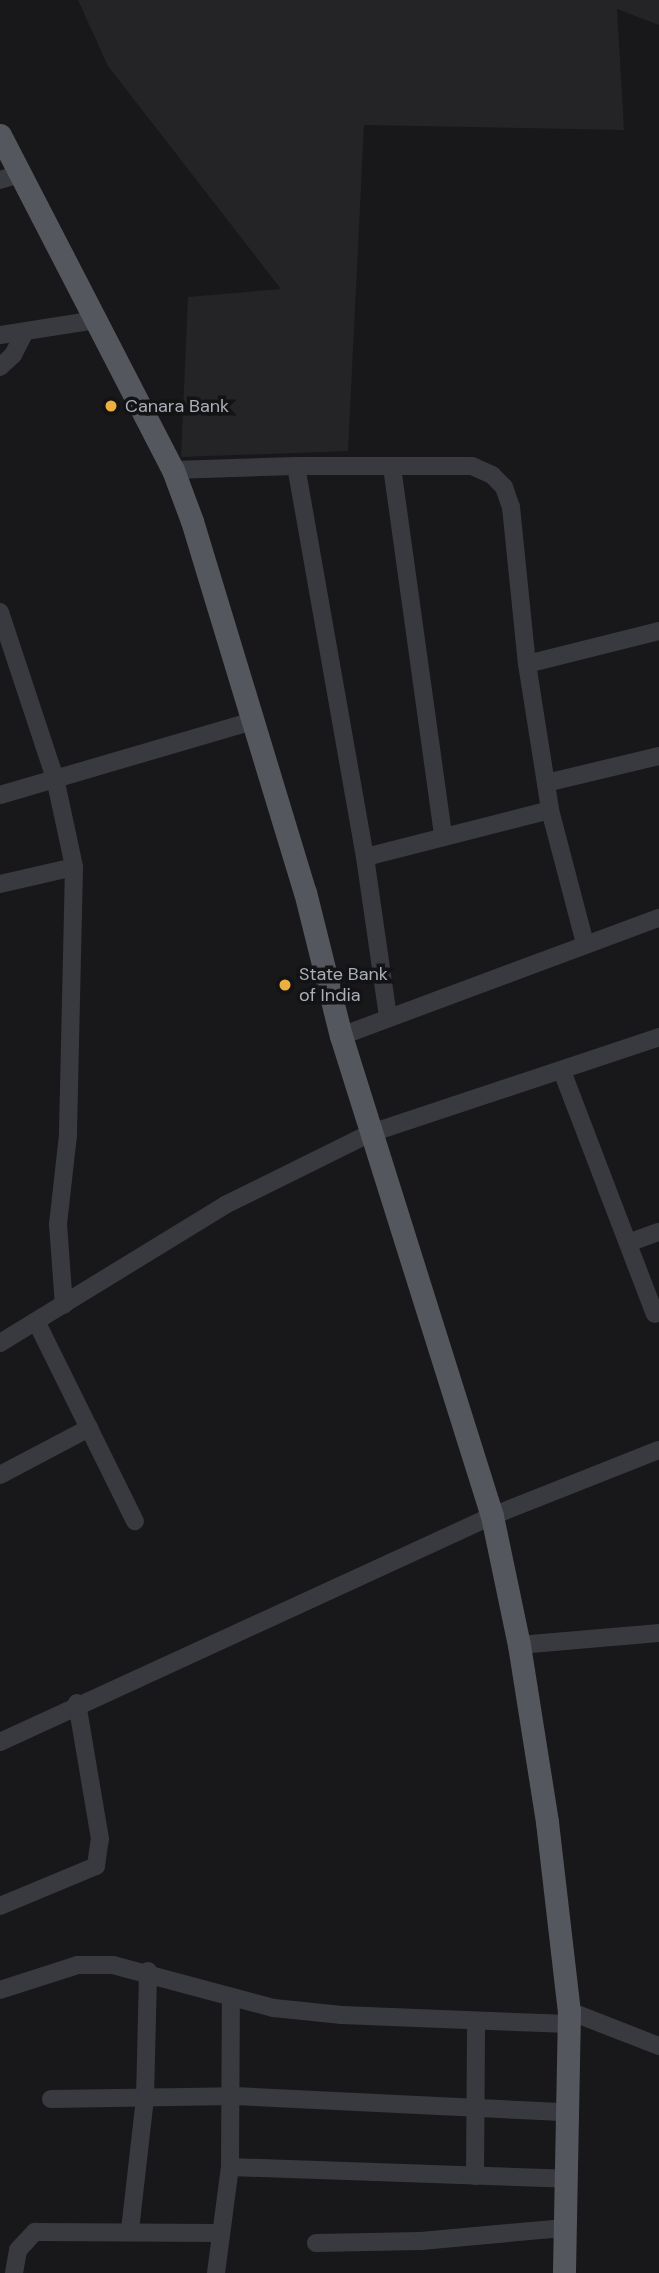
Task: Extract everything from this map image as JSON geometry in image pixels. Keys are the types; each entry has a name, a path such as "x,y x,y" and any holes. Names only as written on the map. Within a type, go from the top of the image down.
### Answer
{"main road":[{"path":"0,135 10,177 96,320 173,470 305,892 341,1036 492,1516 519,1645 547,1822 569,2018 568,2179 564,2273"}],"street":[{"path":"0,335 96,320"},
{"path":"0,367 13,355 24,333"},
{"path":"296,466 365,857 388,1017"},
{"path":"173,470 296,466 472,466 492,475 504,487 511,507 527,664 550,810 585,943"},
{"path":"392,467 443,836"},
{"path":"0,612 55,778 74,867 68,1135 58,1224 64,1305"},
{"path":"527,664 659,631"},
{"path":"0,796 253,721"},
{"path":"546,783 659,756"},
{"path":"365,857 550,810"},
{"path":"0,884 74,867"},
{"path":"341,1036 585,943 659,918"},
{"path":"0,1343 37,1323 225,1205 371,1133 659,1037"},
{"path":"562,1070 654,1314"},
{"path":"628,1244 659,1232"},
{"path":"37,1323 135,1521"},
{"path":"0,1475 89,1429"},
{"path":"0,1742 77,1703 492,1516 659,1450"},
{"path":"519,1645 659,1633"},
{"path":"0,1906 96,1866 100,1839 77,1703"},
{"path":"0,1990 78,1965 148,1971 231,1999 342,2015 475,2021 569,2018 659,2046"},
{"path":"131,2230 145,2098 148,1971"},
{"path":"216,2273 230,2167 234,2096 231,1999"},
{"path":"475,2021 475,2176"},
{"path":"51,2099 234,2096 567,2112"},
{"path":"230,2167 568,2179"},
{"path":"316,2243 421,2241 565,2228"},
{"path":"14,2273 18,2250 35,2232 131,2230 221,2233"}],"shaded area":[{"path":"78,0 659,0 659,25 617,9 624,130 364,125 348,451 181,457 188,297 281,289 108,66"}],"place":[{"name":"Canara Bank","path":"111,406"},
{"name":"State Bank of India","path":"285,985"}]}
